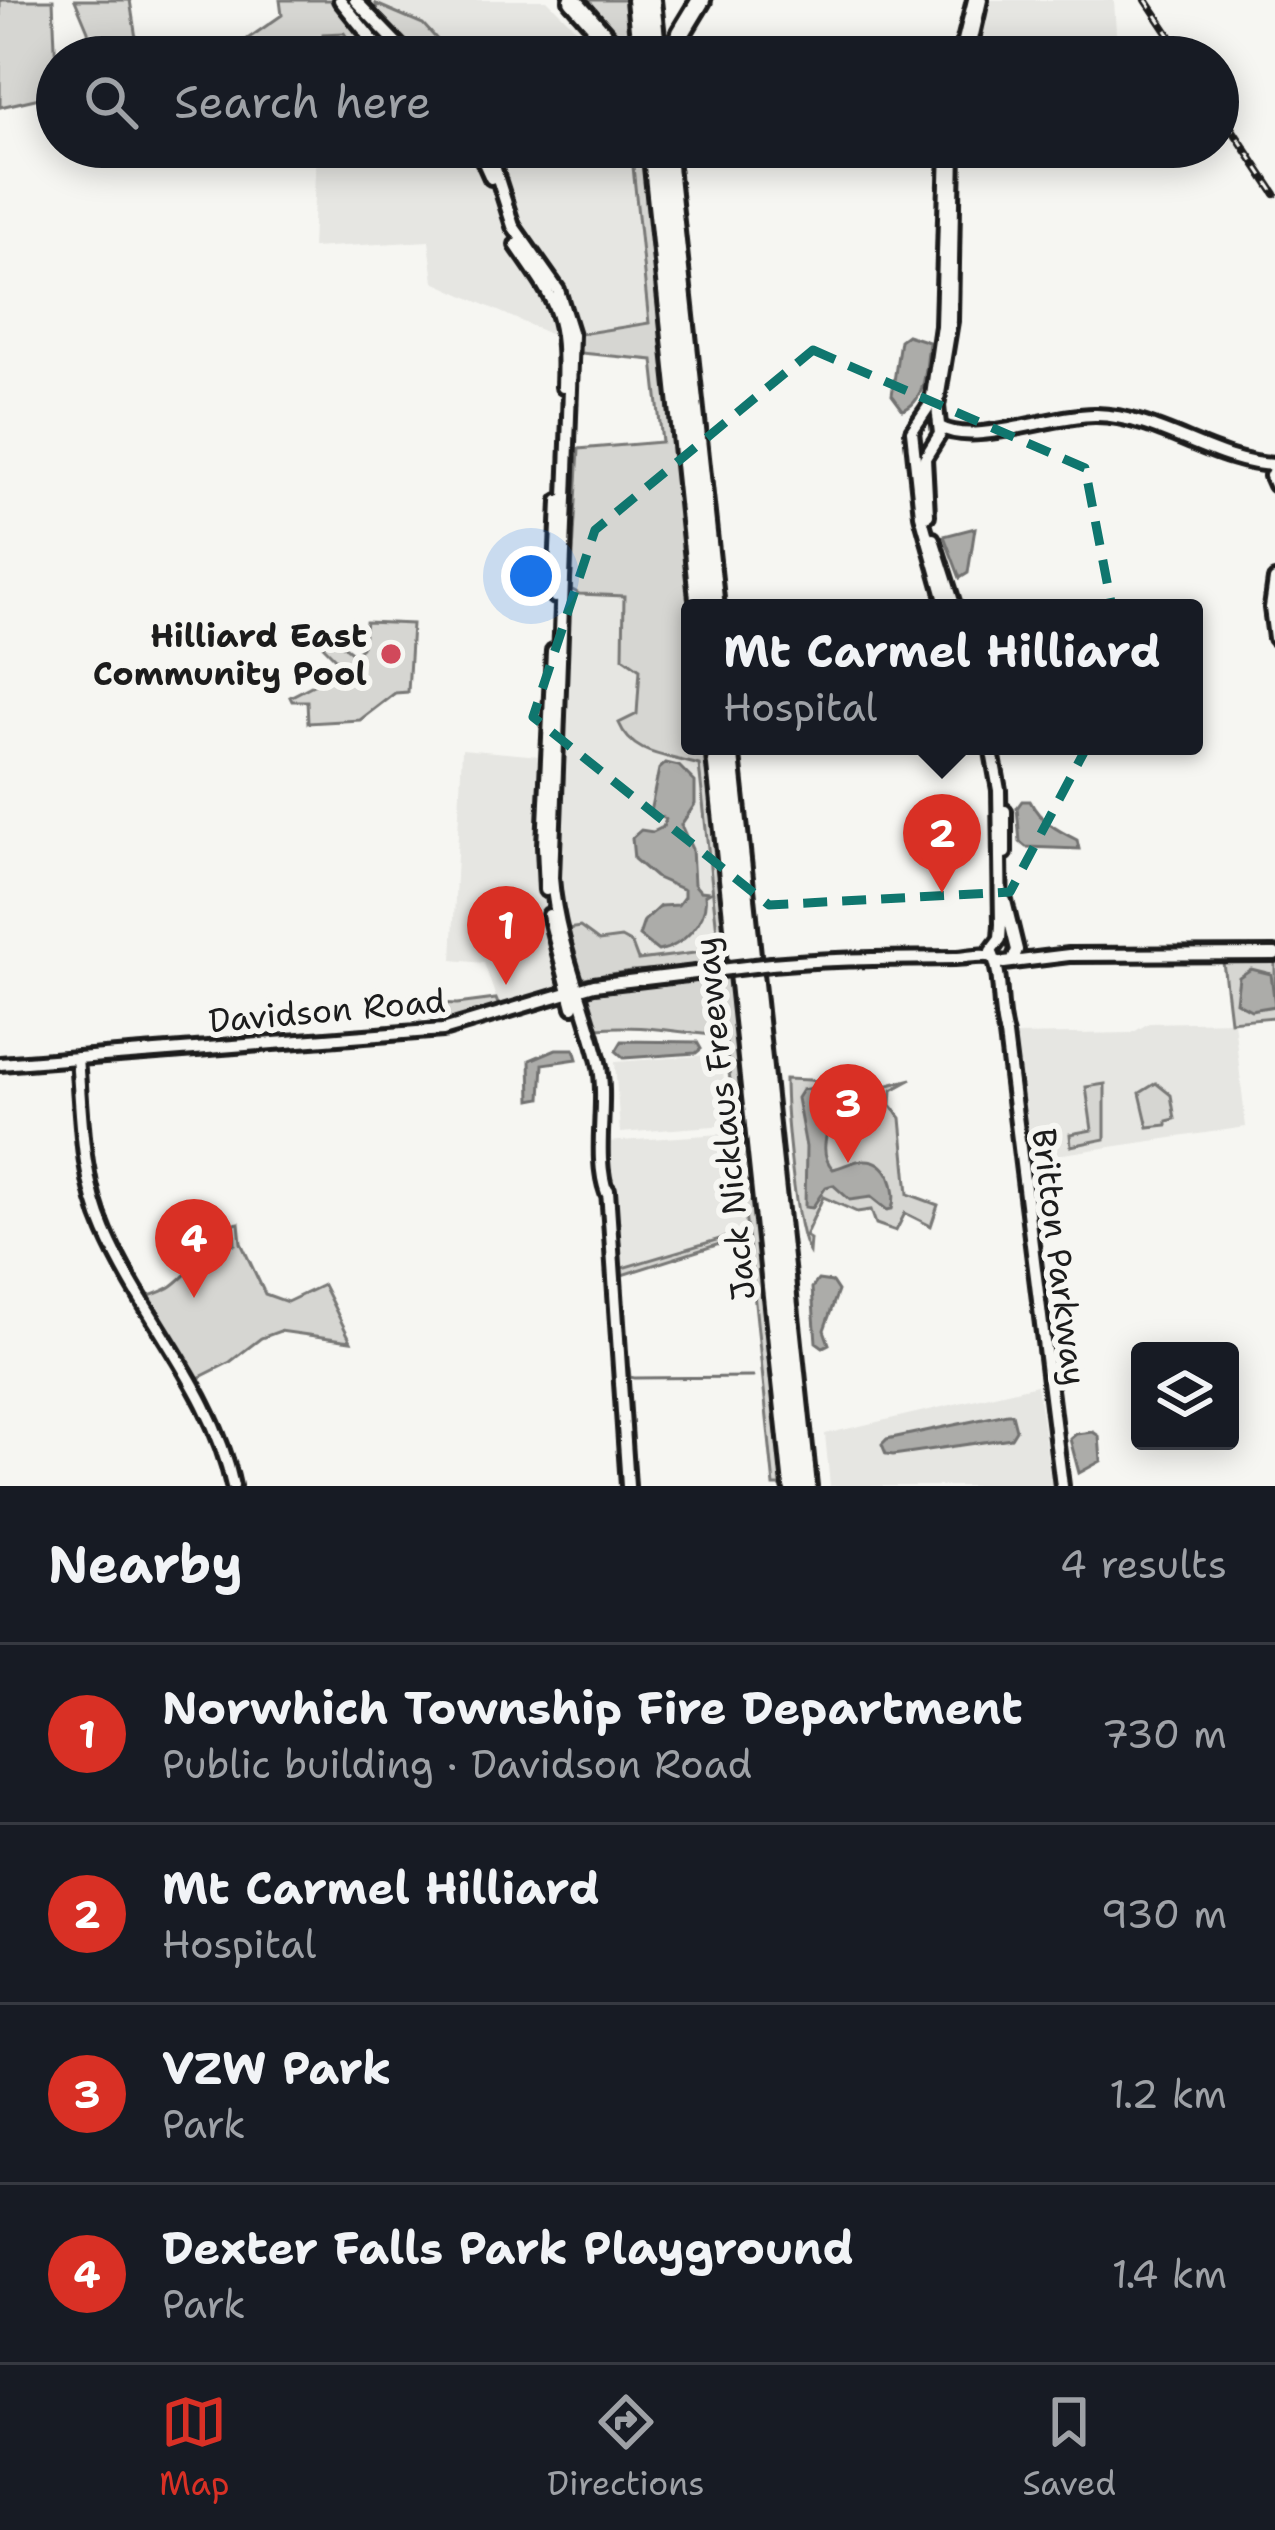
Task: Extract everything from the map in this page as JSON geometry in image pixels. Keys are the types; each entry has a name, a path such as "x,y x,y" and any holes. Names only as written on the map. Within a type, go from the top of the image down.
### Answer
{"highway":[{"path":"574,0 605,36"},
{"path":"636,0 640,36"},
{"path":"651,0 654,36"},
{"path":"680,36 701,0"},
{"path":"651,168 699,599"},
{"path":"670,168 714,599"},
{"name":"Jack Nicklaus Freeway","path":"716,755 793,1486"},
{"name":"Jack Nicklaus Freeway","path":"730,755 807,1486"}],"main road":[{"path":"340,0 369,36"},
{"path":"356,0 389,36"},
{"path":"969,36 978,0"},
{"path":"485,168 512,239 546,285 563,328 544,849 549,913 599,1061 628,1486"},
{"path":"494,168 509,217 558,290 572,335 552,878 572,990"},
{"path":"948,599 921,515 913,427 931,403 944,312 950,168"},
{"path":"949,599 928,514 925,469 936,433 951,320 951,168"},
{"path":"915,439 936,433 991,435 1087,415 1126,418 1274,473"},
{"path":"921,418 936,433"},
{"path":"1275,580 1271,608 1275,638"},
{"path":"996,755 1006,942 1003,960"},
{"path":"1003,960 1006,942"},
{"name":"Davidson Road","path":"940,956 1006,942 1033,954 1069,956"},
{"name":"Davidson Road","path":"0,1064 442,1030 621,980 771,964 979,954 1003,960 1275,954"},
{"name":"Britton Parkway","path":"1003,960 1000,1020 1006,1035 1062,1486"},
{"path":"77,1058 87,1168 100,1221 207,1408 232,1486"}],"highlighted area":[{"path":"813,350 1085,468 1125,675 1010,892 769,905 533,717 595,530"}],"shaded area":[{"path":"0,0 53,0 55,36 36,36 36,99 0,107"},
{"path":"75,0 130,0 136,36 88,36"},
{"path":"280,0 335,0 363,36 252,36 282,15"},
{"path":"335,0 547,0 583,36 363,36"},
{"path":"576,0 631,0 635,36 607,36"},
{"path":"987,0 1114,0 1114,36 979,36"},
{"path":"376,4 423,24 434,36 399,36 377,13"},
{"path":"315,168 633,168 649,323 554,336 434,282 429,241 312,248"},
{"path":"633,168 644,168 693,599 681,599 681,755 709,755 732,965 584,978 567,929 580,927 599,941 621,938 632,944 638,960 719,950 699,765 642,749 625,734 619,723 637,714 640,669 623,657 624,596 579,594 571,589 579,449 662,442 653,360 580,353 580,334 649,323"},
{"path":"907,335 929,342 921,390 903,410 892,395 900,340"},
{"path":"975,528 968,573 960,578 944,536"},
{"path":"571,589 579,594 624,595 623,657 640,669 637,715 619,723 675,757 699,765 719,951 638,960 580,928 567,934 580,977 568,1000 504,1021 484,963 452,960 462,749 551,757 560,601"},
{"path":"366,622 412,624 408,692 395,693 360,720 308,723 307,701 290,697 341,664 323,646 331,636 354,654 362,647"},
{"path":"666,763 679,766 695,782 695,804 681,825 692,849 694,884 710,892 692,931 658,951 639,936 644,921 660,906 678,905 684,890 655,877 634,859 632,838 641,830 653,832 663,827 666,819 650,812 659,769"},
{"path":"1022,801 1030,801 1056,829 1077,840 1079,849 1026,847 1020,842 1017,808"},
{"path":"1275,958 1275,1017 1230,1021 1223,962"},
{"path":"1251,969 1271,974 1275,1006 1251,1010 1236,1002 1239,977"},
{"path":"733,972 787,1486 774,1486 748,1235 622,1275 622,1268 747,1231 725,1036 597,1028 587,998 591,989"},
{"path":"496,999 500,1009 415,1027 415,1002"},
{"path":"1234,1021 1246,1127 1029,1159 1013,1035 1132,1033 1149,1023"},
{"path":"622,1041 697,1042 701,1049 624,1058 616,1051"},
{"path":"556,1049 574,1049 577,1059 543,1064 541,1098 531,1100 530,1060"},
{"path":"722,1054 727,1125 620,1133 615,1062"},
{"path":"785,1079 861,1092 912,1079 892,1090 891,1105 901,1118 908,1194 938,1205 931,1226 905,1213 896,1231 876,1224 871,1210 857,1212 823,1197 805,1236 810,1239 809,1252 804,1239 795,1195"},
{"path":"1156,1083 1171,1095 1175,1119 1148,1127 1140,1093"},
{"path":"1105,1084 1105,1139 1071,1146 1070,1134 1092,1130 1086,1087"},
{"path":"816,1087 833,1097 825,1144 828,1161 833,1169 860,1160 880,1165 892,1185 892,1209 871,1197 850,1200 833,1185 826,1187 812,1208 805,1207 806,1147 797,1098 802,1090"},
{"path":"736,1133 747,1231 615,1269 606,1142"},
{"path":"239,1223 241,1243 265,1294 287,1302 323,1285 351,1341 280,1331 194,1380 145,1298 172,1286 206,1255 235,1244 234,1224"},
{"path":"818,1280 832,1282 838,1291 824,1330 829,1344 823,1347 816,1342 812,1288"},
{"path":"1037,1385 1052,1486 830,1486 825,1434"},
{"path":"1012,1414 1016,1430 1011,1438 893,1455 886,1454 882,1444 887,1439"},
{"path":"1093,1432 1099,1436 1101,1461 1079,1473 1070,1439"}],"waterway":[{"path":"629,1368 634,1378 753,1377"}],"railway":[{"path":"1146,0 1170,36"},
{"path":"1239,140 1275,194"}],"place":[{"name":"Hilliard East Community Pool","path":"391,654"},
{"name":"Mt Carmel Hilliard","path":"942,893"},
{"name":"Norwhich Township Fire Department","path":"506,985"},
{"name":"VZW Park","path":"848,1163"},
{"name":"Dexter Falls Park Playground","path":"194,1298"}]}
